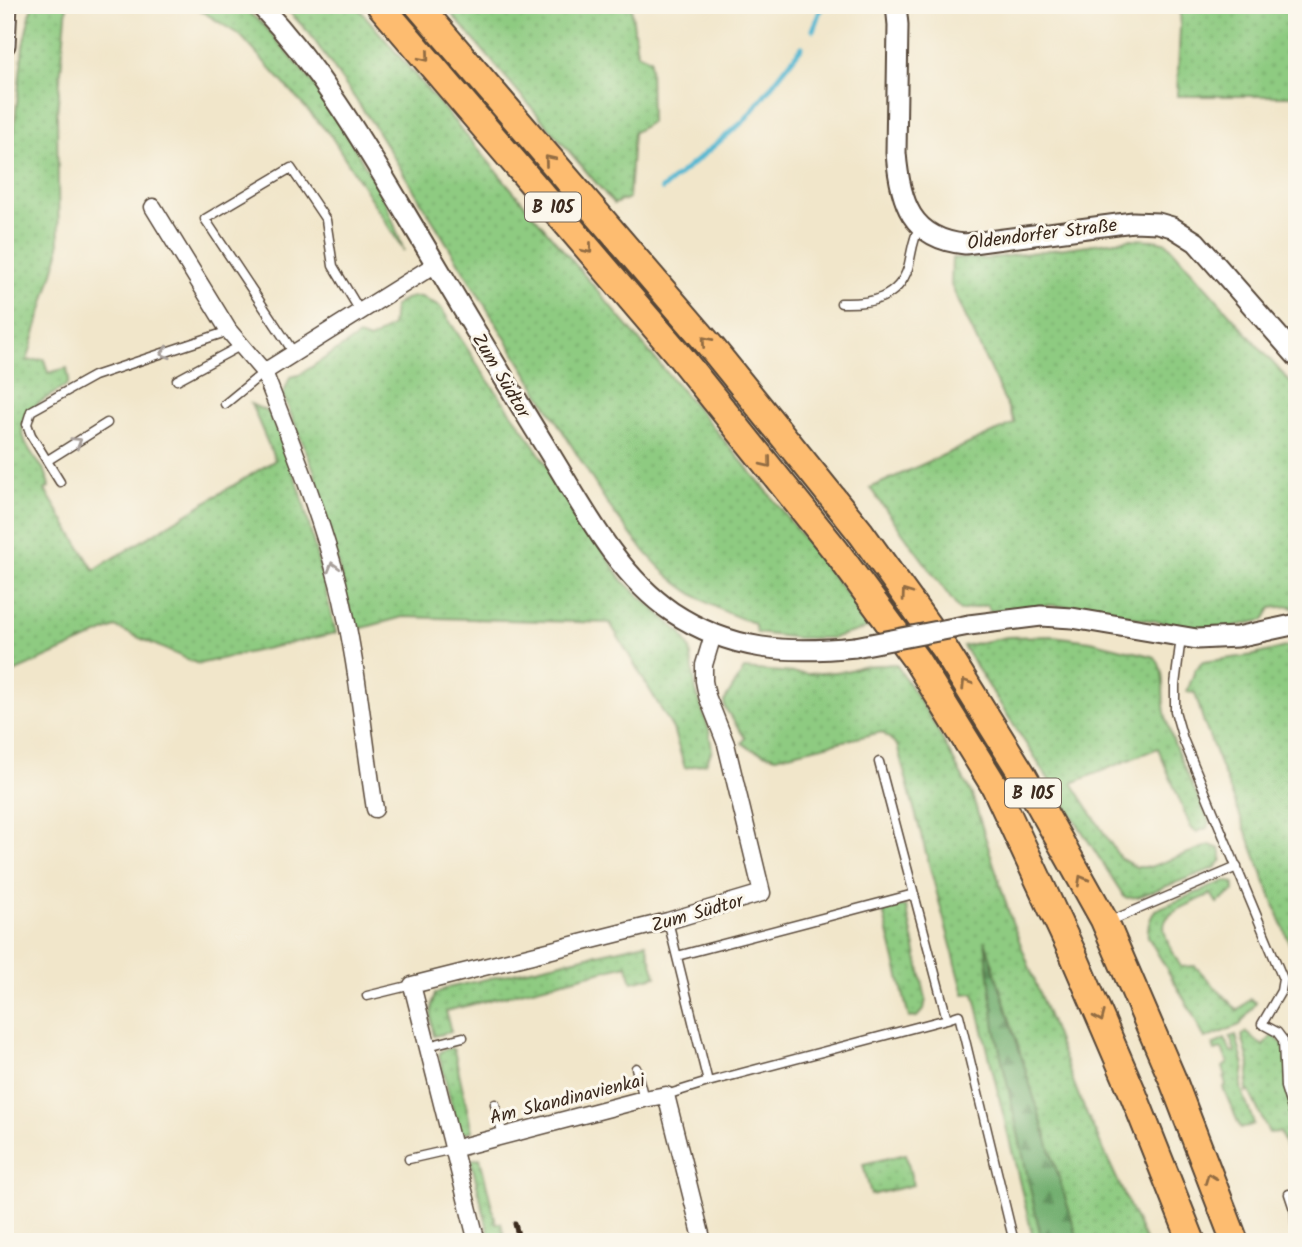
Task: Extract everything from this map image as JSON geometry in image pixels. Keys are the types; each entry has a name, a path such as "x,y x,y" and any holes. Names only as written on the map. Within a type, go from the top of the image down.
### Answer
{"highway":[{"name":"B 105","path":"380,5 724,410 836,551 916,661 995,787 1073,954 1134,1096 1192,1242"},
{"name":"B 105","path":"418,5 712,348 861,533 945,650 1010,754 1105,923 1172,1078 1235,1242"}],"street":[{"path":"6,5 6,36"},
{"path":"5,45 12,5"},
{"name":"Zum Südtor","path":"260,5 300,50 341,106 510,389 611,548 638,583 671,611 713,635 737,643 782,651 855,647 1005,619 1072,618 1197,639 1237,637 1297,624"},
{"path":"896,5 898,173 902,196 920,226"},
{"path":"153,207 229,331 264,372 314,503 338,583 374,809"},
{"name":"Oldendorfer Straße","path":"920,226 946,242 965,244 1133,222 1158,223 1172,227 1196,242 1297,357"},
{"path":"264,372 436,264"},
{"name":"Zum Südtor","path":"412,985 668,921 762,893 726,744 705,689 704,665 713,635"},
{"path":"412,985 477,1242"},
{"name":"Am Skandinavienkai","path":"453,1149 666,1095 703,1242"}],"lane":[{"path":"294,353 205,219 291,168 326,220 333,265 360,311"},
{"path":"841,303 863,303 884,298 898,286 908,270 914,237 920,226"},
{"path":"60,482 27,424 32,411 94,376 229,331"},
{"path":"177,380 240,346"},
{"path":"225,404 264,372"},
{"path":"48,460 107,423"},
{"path":"1181,637 1175,685 1175,711 1218,833 1237,867 1283,979 1281,991 1262,1024 1277,1032 1283,1040 1285,1087 1297,1125"},
{"path":"879,762 947,1019"},
{"path":"1105,923 1237,867"},
{"path":"677,956 914,894"},
{"path":"668,921 708,1082"},
{"path":"367,996 412,985"},
{"path":"666,1095 959,1015 1014,1242"},
{"path":"428,1046 463,1037"},
{"path":"636,1068 644,1099"},
{"path":"495,1104 503,1136"},
{"path":"409,1159 453,1149"},
{"path":"1289,1194 1295,1212 1296,1242"}],"green space":[{"path":"32,5 67,5 57,114 59,252 27,361 44,359 48,373 67,368 69,380 67,385 27,414 22,432 26,444 46,474 49,487 45,490 94,570 275,460 251,404 268,412 301,493 336,633 198,664 115,627 5,676 5,214 23,46"},
{"path":"192,5 239,5 263,24 322,94 384,197 404,251 331,136 241,36"},
{"path":"283,5 356,5 766,490 872,627 832,638 798,638 757,633 754,623 707,603 653,561 607,503 375,127 309,33"},
{"path":"444,5 631,5 637,53 650,59 651,122 633,133 629,198 614,204"},
{"path":"1181,5 1297,5 1297,96 1177,96"},
{"path":"1131,239 1167,243 1297,390 1297,611 1290,606 1271,608 1264,620 1225,628 1182,626 1050,605 990,611 987,605 960,611 870,488 1015,423 951,285 952,258 986,259"},
{"path":"421,297 441,308 623,581 681,633 690,649 696,691 709,730 712,750 706,763 685,768 673,729 610,623 403,617 355,630 314,470 283,395 290,377 299,375 359,336 370,340 392,326 394,307 397,304 406,299"},
{"path":"1053,636 1091,641 1155,657 1162,674 1164,704 1170,732 1209,821 1207,828 1196,832 1191,828 1158,748 1072,783 1120,858 1136,867 1150,867 1210,845 1220,849 1222,860 1215,868 1138,897 1125,898 963,646 1007,637"},
{"path":"1297,644 1297,963 1204,723 1195,693 1187,692 1195,670 1203,662 1254,655"},
{"path":"896,664 932,720 972,795 1011,919 1080,1099 1146,1242 1034,1242 974,993 964,994 897,745 882,732 776,757 751,749 742,743 745,738 725,708 724,702 744,669 808,674"},
{"path":"1225,881 1234,883 1234,891 1217,903 1211,894 1181,908 1166,920 1164,927 1181,967 1195,966 1238,1011 1250,999 1256,1003 1240,1025 1205,1039 1148,937 1148,929 1155,910"},
{"path":"906,906 926,999 924,1009 917,1017 909,1018 883,911"},
{"path":"985,940 1079,1242 1042,1242 995,1028"},
{"path":"646,943 656,976 632,982 627,965 446,1011 451,1032 434,1036 431,1015 433,1000 435,994 447,988"},
{"path":"1246,1032 1263,1046 1273,1035 1297,1057 1297,1174 1280,1132 1269,1133 1249,1091 1246,1092 1250,1066 1242,1036"},
{"path":"1236,1035 1244,1066 1241,1088 1254,1124 1241,1129 1223,1088 1226,1085 1226,1077 1223,1067 1228,1063 1222,1049 1215,1051 1213,1045 1225,1039 1231,1052 1235,1051 1230,1037"},
{"path":"451,1048 454,1050 472,1131 459,1134 439,1055 441,1051"},
{"path":"906,1154 913,1185 871,1195 863,1164"},
{"path":"480,1158 496,1223 501,1223 506,1242 491,1242 471,1160"}],"waterway":[{"path":"813,30 822,5"},
{"path":"662,189 744,121 802,47"}],"railway":[{"path":"515,1224 520,1242"}]}
